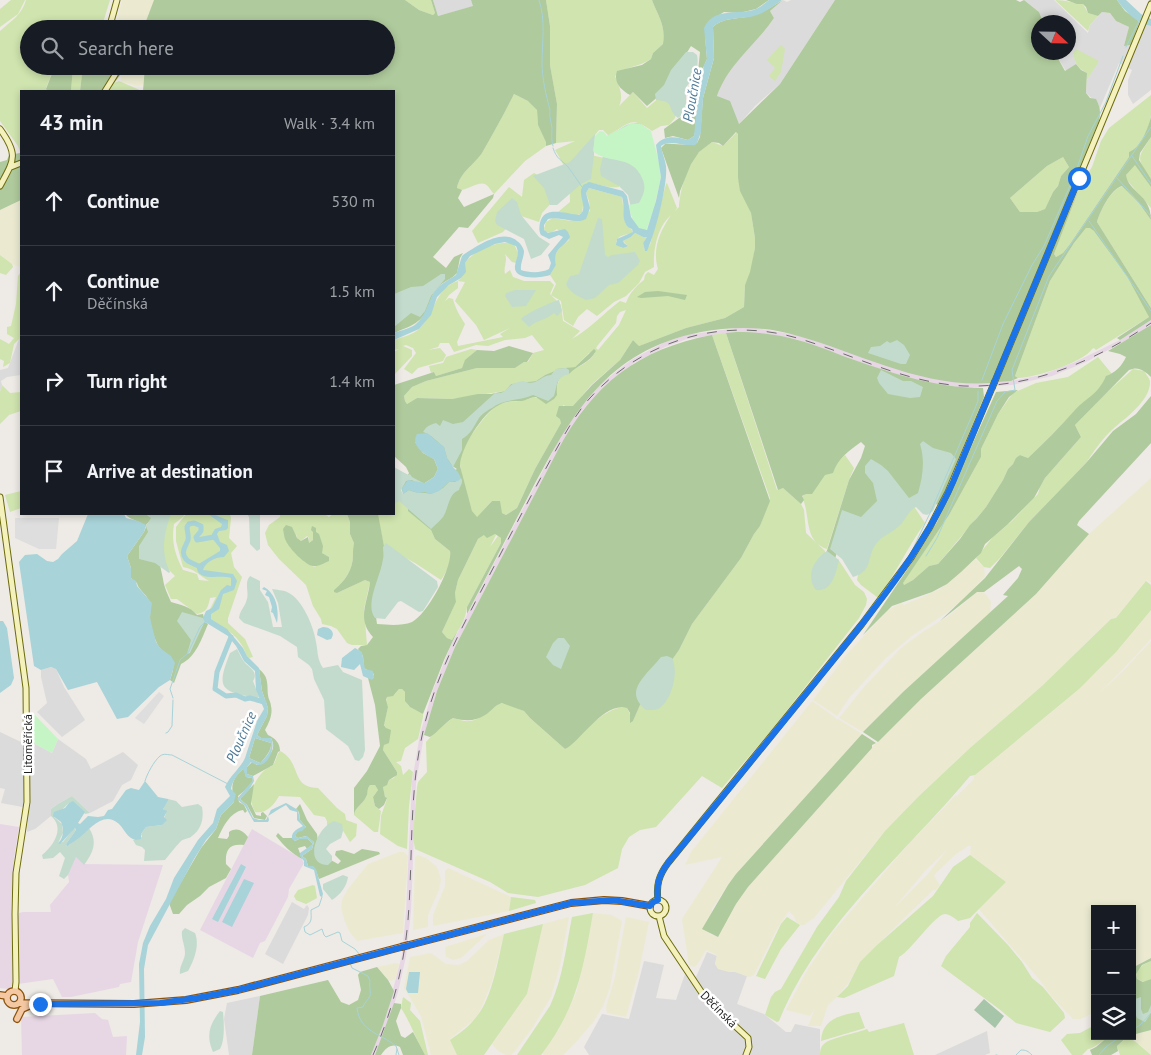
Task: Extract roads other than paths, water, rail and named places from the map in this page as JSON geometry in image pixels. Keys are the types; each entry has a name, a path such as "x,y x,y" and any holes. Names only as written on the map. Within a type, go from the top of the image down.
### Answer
{"main road":[{"path":"111,20 117,0"},
{"path":"658,900 658,880 668,863 862,624 912,558 930,527 948,492 992,388 1151,4"},
{"path":"106,90 116,75"},
{"path":"0,129 11,145 13,156 11,167 0,186"},
{"path":"11,167 20,163"},
{"name":"Litoměřická","path":"0,497 26,688 27,708 27,802 16,873 15,991"},
{"path":"50,1003 26,1000 15,991 10,992 8,996 10,1004 14,1005 18,1003 147,1004 208,996 238,990 571,903 613,900 650,906"},
{"path":"658,900 664,902 666,906 665,913 659,916 653,914 650,906 658,900"},
{"name":"Děčínská","path":"659,916 664,936 706,999 747,1037 749,1044 746,1055"},
{"path":"0,995 8,996"},
{"path":"18,1003 21,997"},
{"path":"17,1020 20,1011 24,1007 50,1003"}],"water":[{"path":"769,0 782,0 758,15 722,21 713,27 714,58 703,98 701,132 695,145 669,143 661,146 666,166 665,184 657,221 647,251 645,251 643,243 647,237 635,233 623,241 628,246 623,248 616,245 617,239 633,232 624,220 622,197 589,188 586,193 590,208 586,219 577,221 553,218 548,219 544,225 544,230 548,233 565,229 570,237 558,250 555,259 556,265 550,275 528,277 518,274 515,266 518,254 516,246 505,242 495,244 470,256 465,263 466,272 437,297 431,315 419,329 395,340 395,333 416,324 424,314 437,289 456,275 462,256 489,240 504,237 511,238 519,243 524,251 521,270 535,272 549,269 551,263 548,255 563,237 559,235 549,239 541,235 539,226 542,217 550,212 579,215 582,213 581,190 583,185 589,182 623,191 627,196 631,217 639,228 647,230 661,177 656,145 667,138 675,137 688,140 694,136 698,96 707,59 704,28 708,21 720,14 749,11"},
{"path":"1117,0 1126,0 1141,14 1151,19 1151,26 1136,20"},
{"path":"427,433 444,447 447,458 461,478 458,481 449,482 439,491 431,494 409,490 403,494 402,488 408,480 425,483 434,477 438,469 434,459 419,450 415,442 417,434"},
{"path":"88,515 124,515 126,518 146,525 144,532 127,556 131,568 131,578 136,581 137,586 152,603 150,618 156,642 160,648 171,656 175,663 170,680 159,687 128,717 117,719 97,682 68,690 56,669 51,667 41,670 34,666 19,562 25,555 37,554 47,561 53,562 77,541"},
{"path":"209,515 216,515 228,520 228,528 219,531 217,534 220,542 227,545 229,551 224,557 209,562 203,570 233,574 237,581 234,590 223,594 219,609 211,614 211,619 227,629 243,648 247,656 259,668 262,691 268,708 267,716 257,735 261,738 271,738 273,746 265,762 258,765 251,762 247,767 247,774 253,776 254,781 249,790 240,799 247,805 253,818 266,820 268,816 269,820 268,822 254,822 245,806 237,799 253,780 246,777 243,769 231,789 236,794 234,802 221,815 216,829 206,840 194,859 148,945 144,969 145,1037 142,1055 136,1055 140,1022 139,964 143,943 150,926 166,899 174,878 198,840 213,823 217,809 230,796 225,787 245,758 257,721 264,709 256,690 255,671 244,661 228,636 205,622 203,618 206,611 212,608 221,590 227,585 231,586 231,578 204,576 197,571 197,565 220,551 220,548 212,538 212,534 215,529 221,527 222,524","holes":["255,738 271,743 271,748 260,763 249,758"]},
{"path":"264,587 272,594 276,603 277,623 271,612 272,607 269,597 265,595 267,591 262,589"},
{"path":"0,621 3,621 7,628 14,678 11,685 0,693"},
{"path":"323,627 332,630 331,639 327,640 317,635 318,629"},
{"path":"355,648 362,652 365,669 373,671 374,677 372,680 363,676 360,664 354,670 341,667 342,658"},
{"path":"145,781 158,797 168,799 163,809 167,811 164,817 167,820 162,825 146,827 141,834 141,839 136,840 128,836 119,824 108,819 98,822 67,847 66,844 76,830 75,828 60,844 58,843 63,833 63,827 61,822 53,816 54,812 65,808 73,801 85,812 78,823 80,824 88,816 104,816 108,810 112,809 126,790 131,788 139,790"},
{"path":"286,803 298,810 300,820 306,827 295,836 298,838 307,836 314,842 312,849 302,856 306,859 308,866 313,866 316,869 323,894 322,897 320,896 314,870 304,866 304,861 300,856 300,853 313,844 308,839 295,841 292,839 294,832 303,826 297,820 297,812 290,810 286,805 268,816 271,810"},
{"path":"241,864 246,867 218,922 212,919"},
{"path":"244,879 254,883 232,927 222,922"},
{"path":"409,972 420,972 418,993 408,993 406,989"}],"waterway":[{"path":"539,0 543,23 543,75 550,110 553,146"},
{"path":"1126,47 1139,21"},
{"path":"982,380 1003,324 1032,265 1044,246 1075,174 1088,136 1106,102 1123,56"},
{"path":"926,556 937,538 997,401 1005,392 1015,390 1012,370 1049,276 1151,127"},
{"path":"553,148 582,187"},
{"path":"1132,156 1151,184"},
{"path":"1117,178 1151,216"},
{"path":"1089,221 1151,311"},
{"path":"909,557 931,511 978,401 978,391"},
{"path":"200,567 189,562 184,556 183,551 188,538 187,527 189,524 194,523 201,526 201,531 196,537 197,540 214,537"},
{"path":"173,698 170,689 180,660 188,653 200,627 205,622"},
{"path":"231,637 217,672 215,689 226,696 236,695 245,699 250,698 264,702"},
{"path":"166,733 172,726 173,700"},
{"path":"145,781 155,761 160,756 166,754 172,755 228,784"},
{"path":"322,897 319,906 311,910 311,920 304,927 305,932 310,935 322,929 326,937 338,932 342,941 355,949 360,955"},
{"path":"350,963 352,968 368,976 370,981 370,996 363,1007 357,1008 362,1022 366,1027 396,1046 399,1055"},
{"path":"1136,1028 1151,1013"},
{"path":"1099,1055 1116,1040"},
{"path":"396,1055 397,1049"},
{"path":"1016,1055 1021,1050 1027,1051 1032,1055"}],"railway":[{"path":"373,1055 391,1006 404,955 410,897 415,781 427,715 441,673 469,614 562,439 590,398 611,378 634,361 659,348 685,338 712,332 740,330 769,332 797,338 900,374 942,384 964,386 989,385 1039,377 1062,370 1108,349 1151,323"}],"water label":[{"name":"Ploučnice","path":"692,95"},
{"name":"Ploučnice","path":"241,737"}]}
